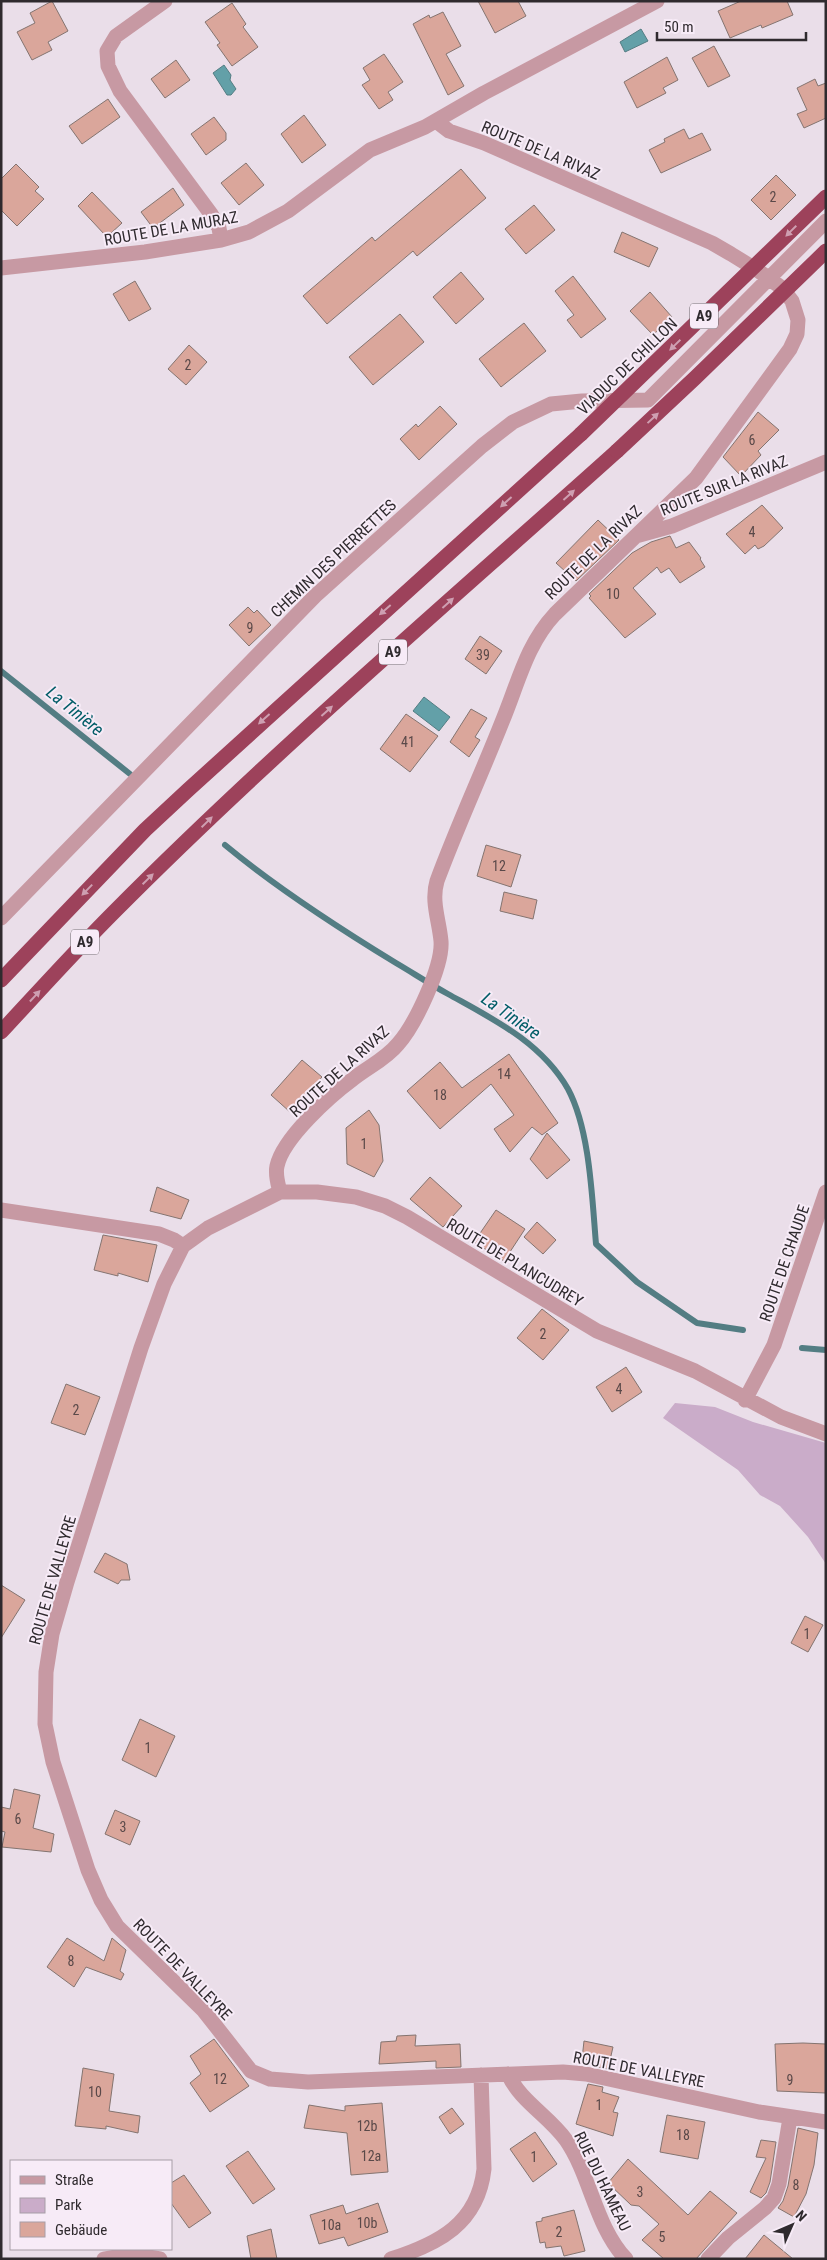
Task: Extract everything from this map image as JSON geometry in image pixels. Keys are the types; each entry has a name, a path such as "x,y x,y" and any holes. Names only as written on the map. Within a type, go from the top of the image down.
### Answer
{"highway":[{"name":"VIADUC DE CHILLON","path":"1,980 181,796 313,674 581,434 826,197"},
{"name":"A9","path":"1,1032 115,911 204,824 617,451 826,251"}],"street":[{"path":"164,1 116,36 108,48 108,66 120,91 216,222 221,240"},
{"name":"ROUTE DE LA MURAZ","path":"1,268 102,258 221,240 241,235 269,223 370,150 436,121 484,92 614,26 654,2"},
{"name":"ROUTE DE LA RIVAZ","path":"280,1192 277,1167 284,1150 301,1129 337,1092 388,1055 408,1031 425,996 440,961 441,942 435,906 435,889 508,709 524,663 539,633 549,620 634,536 696,478 771,378 795,340 799,326 795,308 782,288 770,278 712,243 484,143 449,131 436,121"},
{"name":"CHEMIN DES PIERRETTES","path":"1,918 302,609 382,534 482,446 514,422 551,404 582,401 648,400 826,221"},
{"name":"ROUTE SUR LA RIVAZ","path":"634,536 672,526 826,462"},
{"name":"ROUTE DE PLANCUDREY","path":"183,1246 208,1228 280,1192 338,1195 364,1199 407,1216 597,1331 695,1371 745,1400 781,1417 826,1434"},
{"name":"ROUTE DE CHAUDE","path":"745,1400 774,1344 826,1192"},
{"path":"1,1210 153,1233 166,1236 183,1246"},
{"name":"ROUTE DE VALLEYRE","path":"183,1246 164,1284 140,1348 66,1582 48,1655 44,1707 50,1751 88,1870 101,1900 117,1926 204,2011 246,2066 256,2075 270,2079 308,2082 563,2072 586,2074 790,2118 826,2122"},
{"name":"RUE DU HAMEAU","path":"508,2074 517,2090 554,2125 566,2141 581,2168 612,2239 626,2259"},
{"path":"391,2259 425,2247 446,2236 459,2225 475,2199 483,2179 484,2169 481,2076"},
{"path":"708,2259 728,2238 765,2208 774,2198 779,2184 790,2118"},
{"path":"104,2259 132,2254 160,2259"}],"green space":[{"path":"675,1403 715,1407 753,1422 826,1443 826,1564 808,1537 780,1506 760,1495 738,1470 663,1418"}],"water":[{"path":"641,29 648,41 625,52 620,42"},
{"path":"224,65 231,75 230,80 236,89 231,95 227,95 213,73"},
{"path":"424,697 450,717 439,731 413,711"}],"building":[{"path":"52,1 68,31 48,42 52,50 32,60 17,32 35,23 30,13"},
{"path":"478,1 518,1 526,16 495,33"},
{"path":"741,1 787,1 793,15 762,28 761,25 730,38 718,11"},
{"path":"232,3 246,24 243,27 258,47 232,66 217,45 220,43 205,22"},
{"path":"443,12 461,46 446,54 464,86 448,95 413,24 429,15 430,18"},
{"path":"714,46 730,76 708,87 692,58"},
{"path":"384,54 403,82 388,92 393,100 379,109 362,85 370,80 363,68"},
{"path":"667,57 678,80 663,88 666,93 637,108 624,82"},
{"path":"176,60 190,80 165,98 151,79"},
{"path":"815,79 818,86 826,83 826,118 804,128 797,114 807,110 797,88"},
{"path":"108,99 120,117 82,144 69,126"},
{"path":"304,115 326,145 302,163 281,134"},
{"path":"214,117 226,133 226,140 206,155 191,134"},
{"path":"684,129 689,139 702,133 711,150 661,173 649,150 665,142 664,139"},
{"path":"246,163 264,185 239,205 221,183"},
{"path":"16,164 39,187 35,191 44,199 17,226 1,210 1,179"},
{"path":"461,169 486,198 417,256 413,251 327,324 303,296 372,237 375,241"},
{"path":"776,175 796,195 771,220 751,200"},
{"path":"173,188 184,205 153,228 141,212"},
{"path":"92,192 122,223 110,234 107,232 105,235 78,206"},
{"path":"534,205 555,230 526,254 505,229"},
{"path":"622,232 658,248 649,267 614,252"},
{"path":"461,272 484,299 456,324 433,297"},
{"path":"573,276 606,319 581,338 567,320 574,315 555,291"},
{"path":"135,281 151,309 129,321 113,294"},
{"path":"650,292 672,317 653,335 630,311"},
{"path":"400,314 424,342 373,385 349,357"},
{"path":"524,323 546,351 501,387 479,359"},
{"path":"189,345 207,362 186,385 168,369"},
{"path":"440,406 457,424 419,460 400,439 416,424 418,427"},
{"path":"758,412 779,430 758,451 761,455 741,476 723,457"},
{"path":"762,505 783,528 764,546 758,549 755,545 745,554 726,534"},
{"path":"598,520 619,540 576,581 556,563"},
{"path":"670,536 676,548 689,542 705,567 680,583 669,568 661,573 657,567 633,588 656,614 625,638 589,598 591,596 589,594 632,553 651,542"},
{"path":"248,607 254,613 257,610 271,625 249,646 229,625"},
{"path":"480,636 502,651 486,674 465,659"},
{"path":"471,709 487,718 475,737 480,740 469,757 450,742"},
{"path":"406,714 438,736 410,772 380,749"},
{"path":"486,845 521,855 511,887 477,876"},
{"path":"504,892 537,900 533,919 500,911"},
{"path":"509,1054 558,1123 542,1135 532,1127 510,1152 494,1129 514,1115 491,1084 440,1129 407,1091 440,1062 462,1088"},
{"path":"302,1060 322,1077 290,1112 271,1095"},
{"path":"369,1110 379,1125 383,1161 374,1177 347,1164 346,1128"},
{"path":"547,1133 570,1160 547,1179 530,1159"},
{"path":"430,1177 462,1206 443,1227 410,1199"},
{"path":"157,1187 189,1200 181,1219 150,1211"},
{"path":"496,1210 525,1229 504,1261 474,1242"},
{"path":"537,1222 556,1240 543,1254 524,1237"},
{"path":"103,1235 157,1245 148,1282 118,1273 118,1276 94,1270"},
{"path":"542,1309 569,1330 543,1360 517,1338"},
{"path":"626,1367 642,1392 612,1412 596,1387"},
{"path":"66,1384 100,1397 85,1435 51,1423"},
{"path":"105,1553 127,1564 130,1580 121,1580 118,1584 94,1572"},
{"path":"1,1585 25,1600 1,1638"},
{"path":"805,1616 823,1625 808,1652 791,1643"},
{"path":"140,1719 175,1736 156,1777 122,1760"},
{"path":"14,1789 40,1795 33,1828 54,1834 51,1852 2,1847 5,1832 1,1831 1,1807 10,1809"},
{"path":"115,1810 140,1821 130,1845 105,1834"},
{"path":"67,1938 104,1961 112,1938 126,1950 120,1971 124,1974 121,1980 86,1967 74,1987 47,1967"},
{"path":"416,2035 415,2046 460,2044 461,2067 436,2068 436,2061 379,2064 381,2042 396,2041 397,2036"},
{"path":"214,2039 249,2086 210,2112 190,2083 201,2074 190,2056"},
{"path":"584,2041 613,2047 608,2069 594,2066 595,2061 582,2059"},
{"path":"775,2044 826,2044 826,2093 777,2091"},
{"path":"83,2068 114,2074 109,2111 140,2116 138,2133 106,2126 106,2129 75,2126"},
{"path":"588,2084 603,2087 602,2092 619,2097 613,2112 618,2113 613,2136 576,2124"},
{"path":"382,2103 388,2172 351,2175 347,2133 304,2128 309,2105 345,2111 345,2106"},
{"path":"452,2108 464,2124 450,2134 439,2117"},
{"path":"667,2115 705,2122 698,2159 660,2152"},
{"path":"798,2128 818,2133 814,2165 806,2194 794,2217 778,2208 783,2201 788,2186"},
{"path":"535,2132 557,2164 533,2182 510,2149"},
{"path":"761,2140 776,2142 770,2182 766,2193 761,2198 750,2192 766,2158 756,2157"},
{"path":"248,2151 275,2189 253,2204 226,2166"},
{"path":"628,2159 688,2215 710,2191 737,2213 696,2259 664,2259 642,2240 659,2224 639,2206 631,2205 608,2183"},
{"path":"184,2175 211,2213 189,2228 172,2204 172,2182"},
{"path":"378,2203 388,2232 348,2246 344,2237 319,2244 310,2215 343,2205 346,2214"},
{"path":"574,2210 585,2251 564,2256 561,2246 546,2248 545,2242 540,2243 536,2222 542,2221 542,2218"},
{"path":"271,2229 277,2259 251,2259 247,2236"},
{"path":"764,2235 793,2259 745,2259"}],"waterway":[{"name":"La Tinière","path":"1,671 130,774"},
{"name":"La Tinière","path":"225,845 308,907 396,963 515,1033 544,1058 557,1072 568,1089 581,1124 589,1165 596,1244 637,1282 697,1323 743,1330"},
{"name":"La Tinière","path":"802,1348 826,1350"}]}
